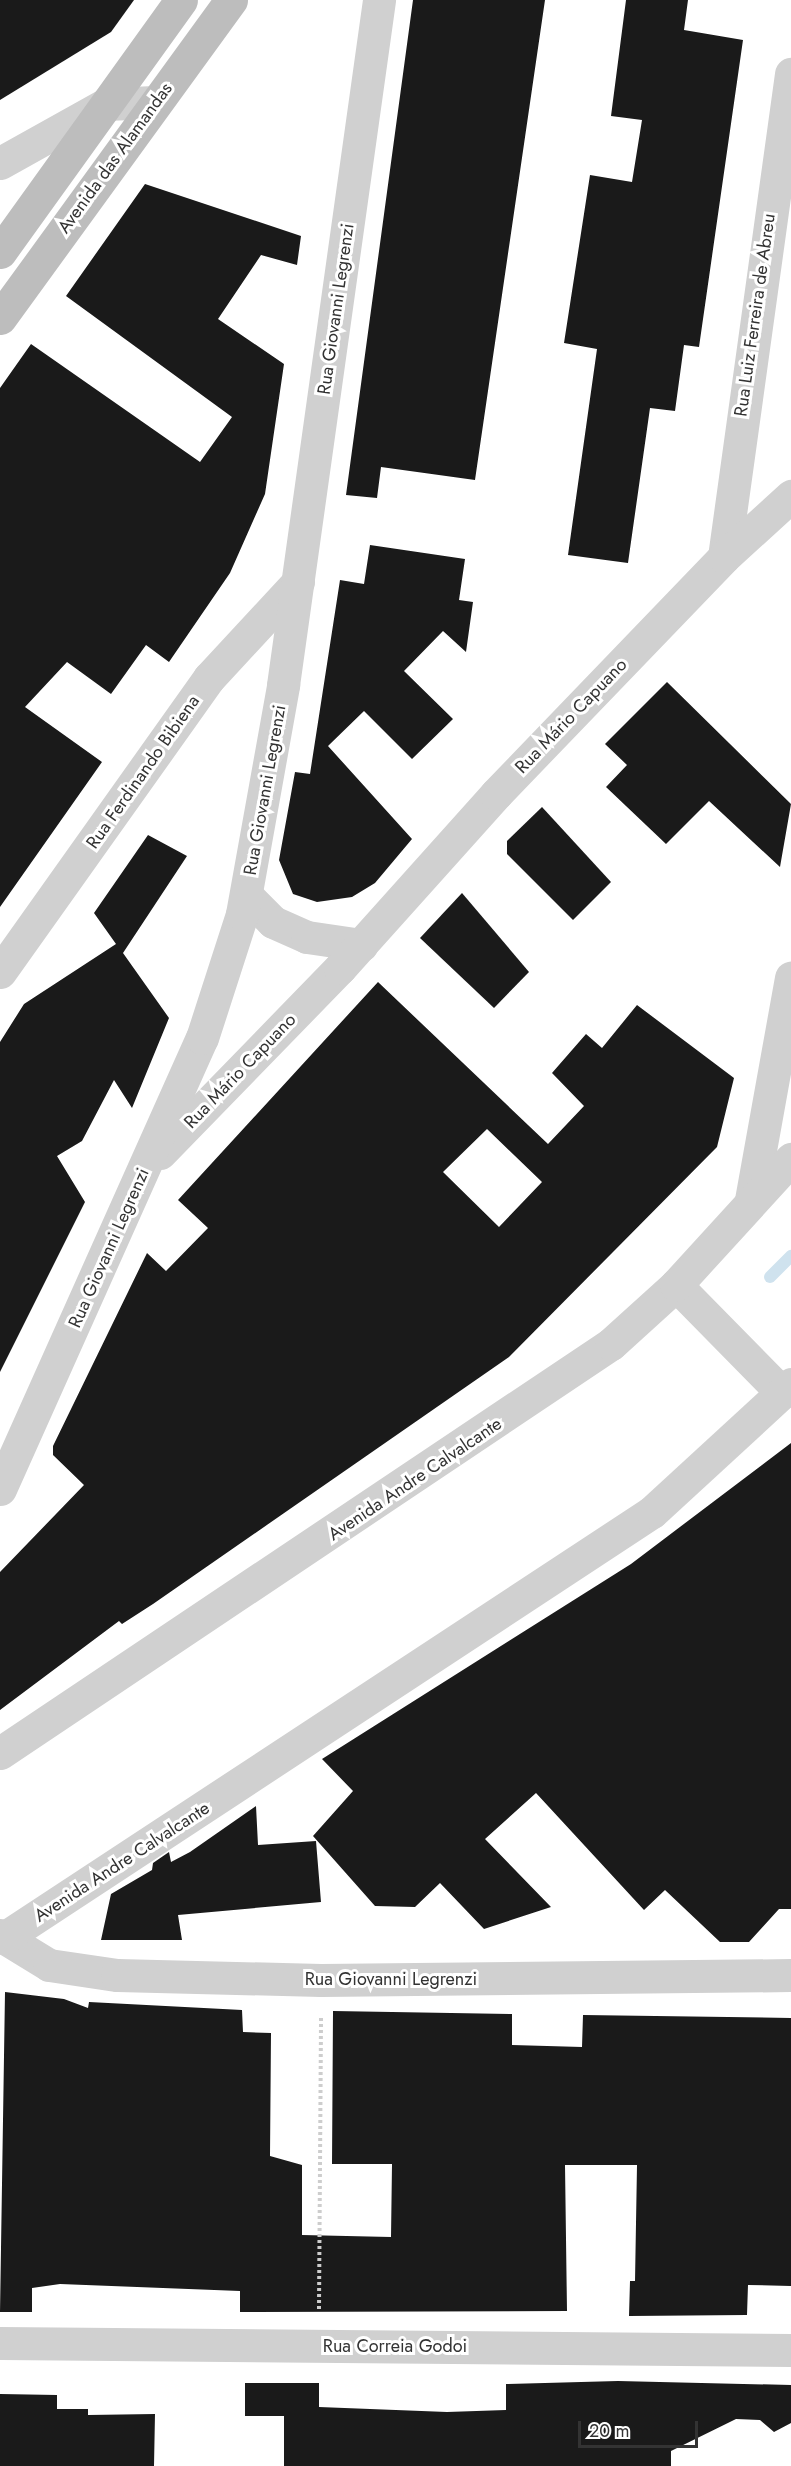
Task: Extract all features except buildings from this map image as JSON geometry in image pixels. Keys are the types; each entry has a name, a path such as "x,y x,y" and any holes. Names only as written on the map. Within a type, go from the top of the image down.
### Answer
{"street":[{"path":"0,252 181,0"},
{"name":"Avenida das Alamandas","path":"0,318 231,0"},
{"name":"Rua Giovanni Legrenzi","path":"355,0 371,46"},
{"name":"Rua Giovanni Legrenzi","path":"0,1489 202,1038 246,895 298,582 379,0"},
{"name":"Rua Luiz Ferreira de Abreu","path":"724,557 791,74"},
{"path":"0,163 106,104 155,102"},
{"name":"Rua Mário Capuano","path":"144,1169 361,945 496,794 724,557 791,496"},
{"name":"Rua Ferdinando Bibiena","path":"0,972 209,678 298,582"},
{"path":"246,895 273,922 307,936 361,945"},
{"path":"752,1200 791,978"},
{"name":"Avenida Andre Calvalcante","path":"0,1753 553,1386 610,1344 676,1285 791,1159"},
{"path":"676,1285 787,1388"},
{"name":"Avenida Andre Calvalcante","path":"2,1936 652,1512 787,1388"},
{"name":"Rua Giovanni Legrenzi","path":"2,1936 49,1965 106,1973 321,1980 791,1975"},
{"name":"Rua Correia Godoi","path":"0,2343 791,2350"}],"path":[{"path":"319,2346 321,1980"}],"waterway":[{"path":"770,1277 791,1256"}]}
